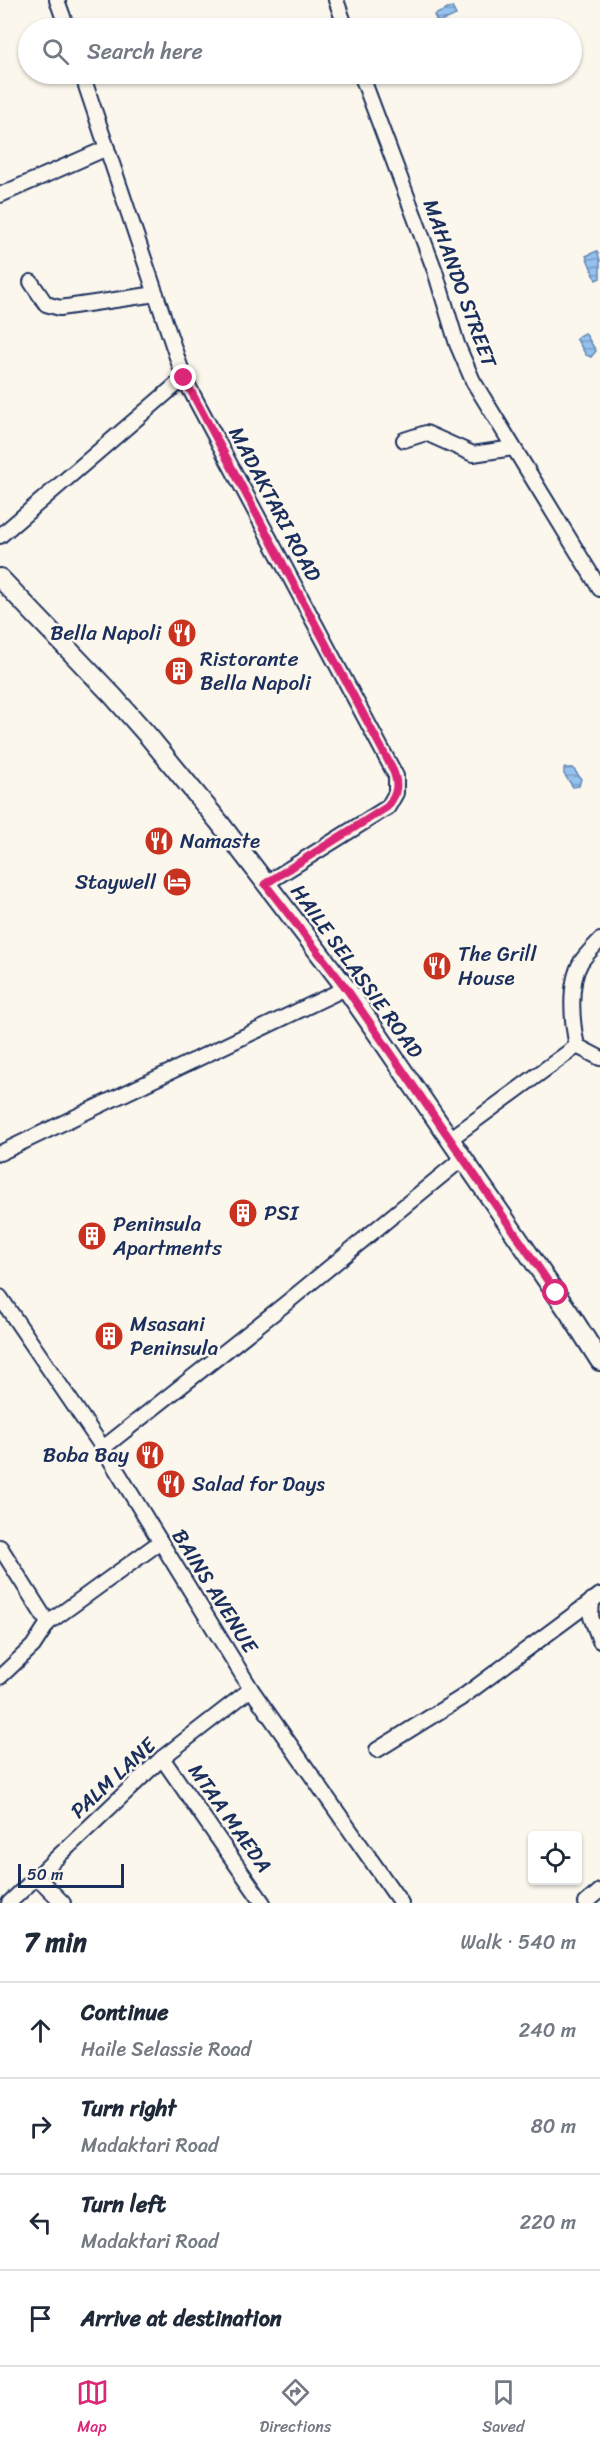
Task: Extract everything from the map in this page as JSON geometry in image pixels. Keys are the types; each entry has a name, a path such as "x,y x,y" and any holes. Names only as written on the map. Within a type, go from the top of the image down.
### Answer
{"street":[{"path":"57,0 63,18"},
{"path":"336,0 342,18"},
{"name":"MADAKTARI ROAD","path":"85,84 184,378 392,768 397,784 396,793 387,807 265,884"},
{"name":"MAHANDO STREET","path":"365,84 435,271 457,344 473,381 600,589"},
{"path":"0,195 107,148"},
{"path":"31,282 46,304 60,308 156,294"},
{"path":"0,536 184,378"},
{"path":"404,440 426,433 473,454 513,448"},
{"name":"HAILE SELASSIE ROAD","path":"0,578 81,660 150,738 346,988 600,1361"},
{"path":"600,940 580,963 572,997 572,1024 577,1046 600,1058"},
{"path":"0,1153 346,988"},
{"path":"450,1139 577,1046"},
{"path":"103,1448 285,1305 463,1158"},
{"name":"BAINS AVENUE","path":"0,1297 103,1448 251,1689 401,1903"},
{"path":"0,1677 33,1646 48,1623 160,1542"},
{"path":"0,1547 48,1623"},
{"path":"596,1597 591,1617 600,1641"},
{"path":"377,1750 461,1698 596,1597"},
{"name":"PALM LANE","path":"9,1903 38,1878 162,1758 251,1689"},
{"name":"MTAA MAEDA","path":"162,1758 263,1903"},
{"path":"38,1878 63,1903"},
{"path":"586,1903 600,1891"}],"water":[{"path":"452,7 456,15 449,18 436,18 434,15"},
{"path":"597,251 600,260 600,278 596,280 586,256"},
{"path":"585,333 596,351 591,357 586,355 576,338"},
{"path":"564,768 573,768 581,779 579,786 573,787 564,774"}],"place":[{"name":"Bella Napoli","path":"182,633"},
{"name":"Ristorante Bella Napoli","path":"179,671"},
{"name":"Namaste","path":"159,841"},
{"name":"Staywell","path":"177,882"},
{"name":"The Grill House","path":"437,966"},
{"name":"PSI","path":"243,1213"},
{"name":"Peninsula Apartments","path":"92,1236"},
{"name":"Msasani Peninsula","path":"109,1336"},
{"name":"Boba Bay","path":"150,1455"},
{"name":"Salad for Days","path":"171,1484"}],"route":[{"path":"184,378 396,776 396,793 387,807 265,884 346,988 556,1293"}]}
